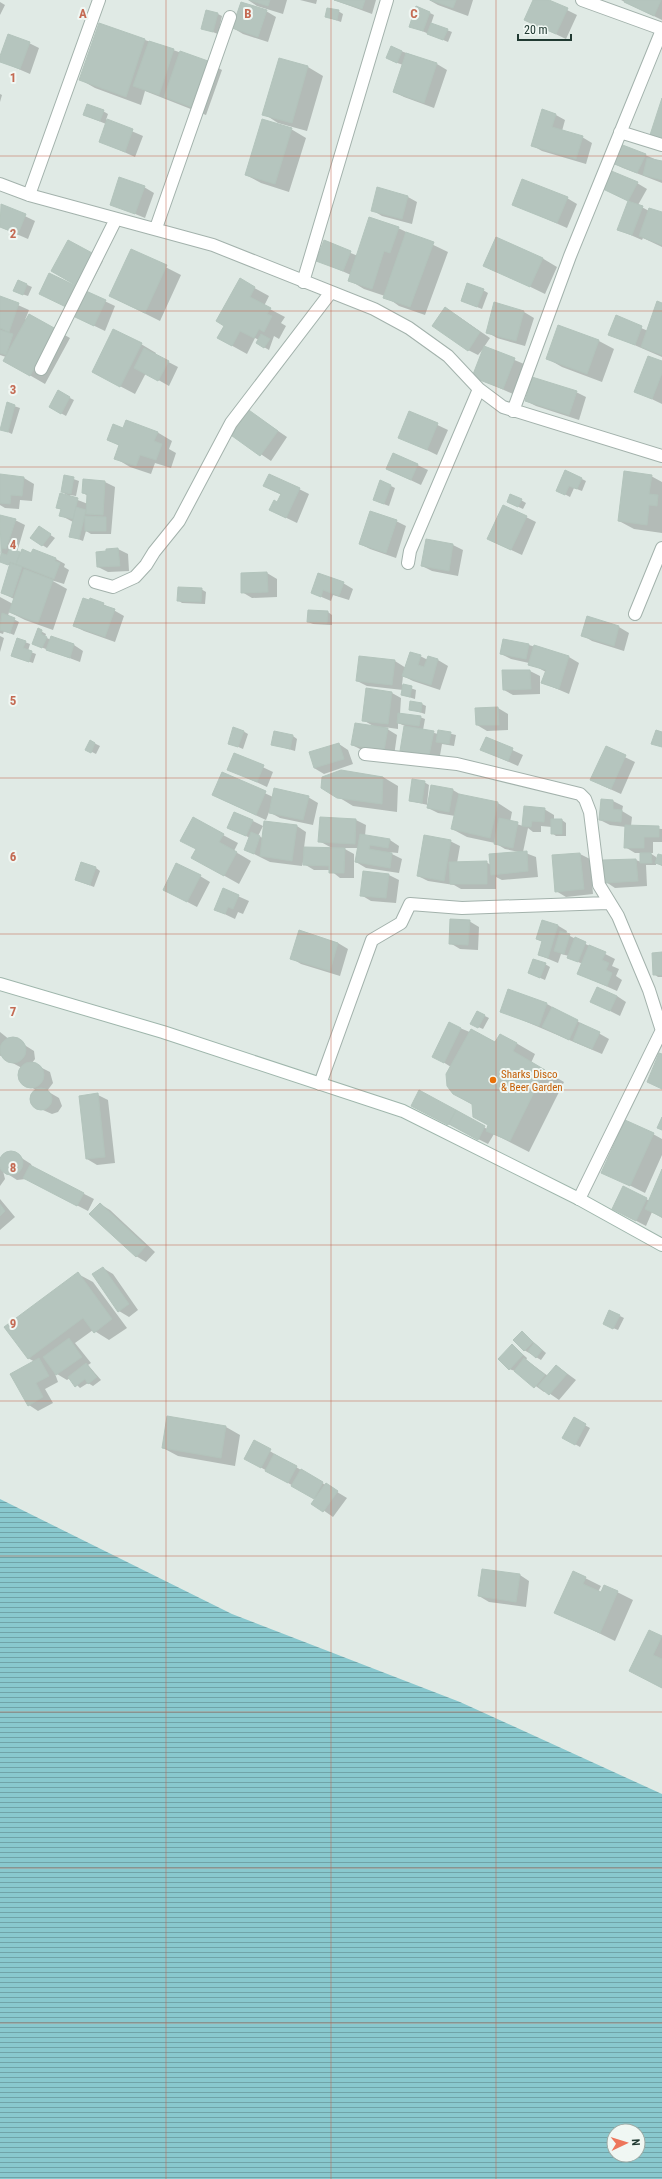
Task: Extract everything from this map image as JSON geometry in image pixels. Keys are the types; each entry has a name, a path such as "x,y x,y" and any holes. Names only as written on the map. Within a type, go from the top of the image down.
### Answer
{"street":[{"path":"29,195 99,0"},
{"path":"303,282 387,0"},
{"path":"513,411 570,256 662,30 582,0"},
{"path":"156,228 230,17"},
{"path":"620,132 662,145"},
{"path":"0,184 29,195 116,219 156,228 213,245 262,263 303,282 374,309 424,338 448,356 479,390 495,402 513,411 662,456"},
{"path":"41,369 116,219"},
{"path":"95,582 113,587 135,577 146,565 154,552 179,521 231,423 331,292"},
{"path":"408,564 410,551 479,390"},
{"path":"635,614 662,548"},
{"path":"365,754 457,764 580,794 588,804 599,885 608,902 618,916 638,963 662,1030 579,1199"},
{"path":"320,1084 372,940 401,923 410,904 462,908 608,902"},
{"path":"0,984 163,1032 403,1111 579,1199 662,1245"}],"water":[{"path":"0,1499 232,1614 460,1702 662,1794 662,2179 0,2179"}],"building":[{"path":"249,0 270,0 268,6"},
{"path":"334,0 365,0 362,9"},
{"path":"430,0 456,0 453,8"},
{"path":"533,0 549,0 568,8 556,34 524,20"},
{"path":"625,0 661,0 654,16 624,2"},
{"path":"241,2 267,10 258,37 232,28"},
{"path":"416,6 430,12 423,31 409,27"},
{"path":"327,8 339,10 337,20 325,17"},
{"path":"206,10 218,13 213,32 201,29"},
{"path":"99,23 145,39 126,97 79,80"},
{"path":"431,23 448,29 443,40 427,34"},
{"path":"8,34 30,42 20,69 0,62 0,56"},
{"path":"149,41 174,49 159,95 133,86"},
{"path":"391,46 402,51 397,63 386,58"},
{"path":"180,51 208,61 191,107 164,97"},
{"path":"406,53 437,63 424,103 393,92"},
{"path":"279,58 308,66 292,123 262,115"},
{"path":"662,98 662,142 649,138"},
{"path":"87,104 104,110 100,121 83,115"},
{"path":"542,109 556,114 552,127 583,136 576,159 531,146"},
{"path":"107,119 133,129 125,152 99,142"},
{"path":"262,119 292,128 275,184 245,175"},
{"path":"620,144 646,154 637,173 612,163"},
{"path":"647,158 662,161 662,180 643,175"},
{"path":"609,170 638,182 628,201 603,189"},
{"path":"119,177 145,186 135,214 110,205"},
{"path":"522,179 568,197 557,223 512,205"},
{"path":"377,187 408,196 402,219 371,211"},
{"path":"628,201 643,206 632,235 617,230"},
{"path":"1,204 26,214 18,234 0,227"},
{"path":"649,208 662,212 662,245 639,236"},
{"path":"369,217 399,227 390,253 384,251 372,289 348,281"},
{"path":"406,232 434,242 410,307 383,298"},
{"path":"496,237 543,258 530,287 483,266"},
{"path":"68,240 94,254 77,286 51,271"},
{"path":"324,240 351,251 343,271 316,261"},
{"path":"131,249 167,265 145,313 109,296"},
{"path":"49,273 76,286 66,307 39,294"},
{"path":"240,278 255,287 250,297 271,308 267,314 272,316 264,332 259,329 254,338 240,331 232,346 217,338 224,326 216,321"},
{"path":"18,280 27,284 23,295 13,291"},
{"path":"467,283 484,289 477,307 461,301"},
{"path":"86,291 106,300 94,326 75,317"},
{"path":"0,296 19,303 9,332 0,328"},
{"path":"657,301 662,303 662,355 641,347"},
{"path":"494,302 524,311 516,341 486,333"},
{"path":"445,307 480,332 468,351 432,326"},
{"path":"29,314 56,329 30,376 3,361"},
{"path":"616,315 642,326 635,345 608,335"},
{"path":"558,325 599,340 587,374 546,359"},
{"path":"113,329 142,343 120,387 92,372"},
{"path":"0,330 13,334 6,355 0,353"},
{"path":"261,334 270,339 264,348 256,343"},
{"path":"484,346 515,358 503,389 472,377"},
{"path":"144,348 169,361 158,381 134,368"},
{"path":"648,356 662,361 662,373 652,399 634,392"},
{"path":"532,377 577,391 569,415 525,401"},
{"path":"58,390 70,397 61,414 49,407"},
{"path":"7,402 15,405 8,432 0,430"},
{"path":"246,408 278,431 260,456 228,433"},
{"path":"409,411 438,423 427,450 398,438"},
{"path":"126,420 158,432 154,441 162,444 156,460 140,455 136,466 114,459 119,445 107,440 113,424 123,428"},
{"path":"393,453 418,464 411,480 386,469"},
{"path":"565,470 582,478 577,489 569,486 565,495 556,491"},
{"path":"624,471 652,475 649,494 658,495 657,506 649,505 647,525 618,521"},
{"path":"0,474 24,477 22,496 11,495 10,504 0,503"},
{"path":"269,474 300,488 286,518 269,510 274,500 277,502 281,494 263,486"},
{"path":"64,475 74,477 71,494 61,492"},
{"path":"83,479 105,481 103,515 86,514 87,494 82,493"},
{"path":"380,480 391,485 384,504 373,500"},
{"path":"60,493 78,498 73,519 59,516 61,509 56,508"},
{"path":"510,494 522,499 518,507 507,502"},
{"path":"503,505 527,516 511,550 487,539"},
{"path":"76,507 86,510 79,539 69,537"},
{"path":"370,511 397,520 386,553 359,544"},
{"path":"0,515 16,519 6,549 2,548 1,553"},
{"path":"85,516 106,517 106,531 85,531"},
{"path":"39,526 51,534 42,546 30,538"},
{"path":"426,539 453,544 449,571 421,566"},
{"path":"10,548 20,552 16,564 10,562 8,565 0,562 1,553 7,555"},
{"path":"118,548 120,566 97,567 96,552"},
{"path":"22,549 31,553 33,549 56,558 55,561 60,563 54,579 16,564"},
{"path":"10,563 22,567 12,597 1,593"},
{"path":"24,569 53,580 38,623 9,612"},
{"path":"267,572 268,592 241,593 241,573"},
{"path":"318,573 344,582 339,596 323,590 321,597 311,593"},
{"path":"178,587 202,588 201,602 177,601"},
{"path":"83,598 89,600 90,598 115,609 105,637 73,626"},
{"path":"308,610 328,611 327,623 307,622"},
{"path":"2,613 15,618 10,633 0,630"},
{"path":"587,616 619,626 614,646 581,636"},
{"path":"38,628 42,630 41,634 47,637 42,648 32,644"},
{"path":"51,636 74,644 70,658 46,650"},
{"path":"17,638 26,641 23,648 32,651 29,662 11,656"},
{"path":"503,639 529,644 526,659 500,654"},
{"path":"534,645 569,656 559,689 541,683 546,670 528,665"},
{"path":"410,652 421,655 418,665 424,667 428,656 438,659 431,685 402,676"},
{"path":"359,656 395,660 392,685 356,681"},
{"path":"502,670 530,670 531,689 503,690"},
{"path":"403,684 412,686 410,697 401,695"},
{"path":"366,688 392,692 388,724 362,721"},
{"path":"410,701 422,703 421,712 409,710"},
{"path":"498,707 499,725 476,725 475,708"},
{"path":"398,713 421,716 419,726 397,723"},
{"path":"355,723 388,728 384,751 351,745"},
{"path":"404,726 434,731 429,756 400,751"},
{"path":"233,727 244,731 238,747 228,744"},
{"path":"438,730 451,732 449,744 436,742"},
{"path":"656,730 662,732 662,747 651,744"},
{"path":"274,731 293,735 290,749 271,745"},
{"path":"486,737 513,748 508,761 480,750"},
{"path":"90,740 95,743 91,753 85,750"},
{"path":"339,743 344,759 314,768 309,752"},
{"path":"606,746 626,755 611,789 590,780"},
{"path":"234,753 264,765 257,782 227,770"},
{"path":"341,770 383,777 382,804 337,798 321,788 322,777"},
{"path":"222,772 266,791 256,815 212,795"},
{"path":"412,779 425,781 422,803 409,801"},
{"path":"431,785 453,789 449,812 427,808"},
{"path":"274,788 309,796 303,820 269,813"},
{"path":"459,794 498,802 490,838 451,829"},
{"path":"601,799 613,800 613,809 622,810 621,822 599,820"},
{"path":"524,806 545,808 544,822 532,821 531,827 522,826"},
{"path":"234,812 253,820 246,836 227,828"},
{"path":"193,817 224,834 219,842 237,852 224,876 191,858 196,849 180,841"},
{"path":"320,817 356,819 355,844 318,842"},
{"path":"499,818 518,822 513,848 494,844"},
{"path":"551,819 562,819 562,834 551,834"},
{"path":"264,821 297,825 292,861 260,856"},
{"path":"625,825 659,826 659,837 644,837 644,848 624,848"},
{"path":"251,832 260,836 254,854 244,850"},
{"path":"360,834 390,839 388,848 370,845 369,849 392,853 390,868 355,862"},
{"path":"424,835 451,840 444,881 417,876"},
{"path":"304,847 345,848 344,873 329,873 329,866 303,865"},
{"path":"527,851 528,871 491,875 489,854"},
{"path":"580,853 584,889 555,892 552,855"},
{"path":"640,853 651,853 652,863 640,863"},
{"path":"658,854 662,855 662,865 655,863"},
{"path":"636,859 638,881 605,883 603,860"},
{"path":"487,861 487,884 450,884 449,862"},
{"path":"81,862 96,867 90,885 75,880"},
{"path":"176,863 201,875 187,902 163,890"},
{"path":"363,871 389,874 386,898 360,896"},
{"path":"223,888 239,895 233,909 228,907 225,914 214,910"},
{"path":"450,919 470,920 468,945 449,944"},
{"path":"542,920 558,925 548,958 538,955 542,941 536,939"},
{"path":"299,930 338,943 330,971 290,959"},
{"path":"560,931 570,934 564,954 554,951"},
{"path":"575,937 586,942 578,962 567,958"},
{"path":"589,945 606,952 602,960 609,963 606,970 612,973 607,986 577,974"},
{"path":"662,952 662,975 653,975 652,953"},
{"path":"533,959 546,963 540,978 528,973"},
{"path":"597,987 617,996 610,1011 590,1002"},
{"path":"508,989 547,1003 539,1026 500,1012"},
{"path":"552,1007 578,1020 569,1040 542,1027"},
{"path":"477,1011 485,1015 478,1028 470,1024"},
{"path":"449,1022 461,1028 444,1063 432,1057"},
{"path":"580,1023 600,1032 592,1049 573,1041"},
{"path":"471,1029 495,1042 500,1034 517,1043 513,1051 545,1070 510,1141 486,1131 488,1125 473,1117 472,1104 453,1094 447,1086 446,1074"},
{"path":"13,1037 22,1041 26,1050 22,1059 13,1063 4,1059 0,1050 4,1041"},
{"path":"659,1053 662,1054 662,1089 647,1082"},
{"path":"31,1062 40,1066 44,1075 40,1084 31,1088 22,1084 18,1075 22,1066"},
{"path":"41,1088 45,1089 51,1095 51,1103 45,1109 41,1110 37,1109 31,1103 30,1099 31,1095 37,1089"},
{"path":"419,1090 456,1110 448,1125 411,1106"},
{"path":"98,1093 105,1157 86,1159 79,1096"},
{"path":"456,1110 485,1126 478,1140 449,1124"},
{"path":"662,1117 662,1130 657,1128"},
{"path":"625,1120 654,1133 630,1186 601,1173"},
{"path":"11,1151 20,1154 23,1163 20,1172 11,1175 2,1172 -1,1163 2,1154"},
{"path":"30,1165 84,1193 77,1206 23,1178"},
{"path":"662,1169 662,1217 645,1209"},
{"path":"623,1186 647,1198 636,1221 612,1209"},
{"path":"100,1203 146,1246 136,1257 89,1214"},
{"path":"0,1204 5,1211 0,1216"},
{"path":"103,1267 129,1304 118,1312 92,1274"},
{"path":"78,1272 112,1319 94,1333 83,1318 28,1359 4,1327"},
{"path":"609,1310 620,1315 613,1329 603,1324"},
{"path":"522,1331 533,1342 524,1351 513,1340"},
{"path":"69,1338 82,1357 56,1375 43,1357"},
{"path":"534,1343 542,1350 536,1358 528,1351"},
{"path":"512,1344 523,1355 509,1370 498,1359"},
{"path":"39,1358 49,1376 36,1383 43,1397 28,1406 10,1374"},
{"path":"524,1358 545,1375 534,1388 514,1371"},
{"path":"86,1363 97,1377 88,1384 85,1379 75,1387 68,1377"},
{"path":"556,1365 567,1374 549,1395 538,1386"},
{"path":"167,1416 226,1426 221,1458 162,1448"},
{"path":"574,1417 586,1424 575,1445 562,1438"},
{"path":"254,1440 271,1449 261,1468 244,1459"},
{"path":"274,1454 297,1466 288,1483 265,1471"},
{"path":"301,1469 323,1482 314,1499 291,1486"},
{"path":"326,1483 338,1491 323,1512 311,1504"},
{"path":"482,1569 520,1574 516,1602 478,1596"},
{"path":"573,1571 586,1577 583,1584 601,1592 604,1585 618,1591 600,1633 554,1613"},
{"path":"649,1630 662,1636 653,1655 662,1659 662,1688 629,1671"}],"place":[{"name":"Sharks Disco & Beer Garden","path":"493,1080"}]}
